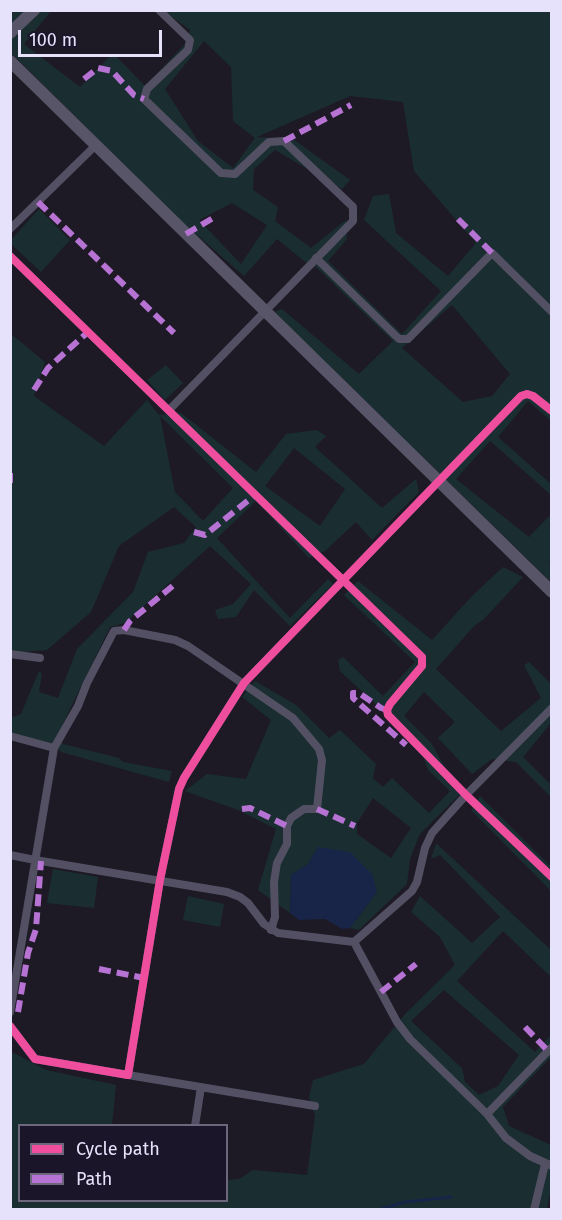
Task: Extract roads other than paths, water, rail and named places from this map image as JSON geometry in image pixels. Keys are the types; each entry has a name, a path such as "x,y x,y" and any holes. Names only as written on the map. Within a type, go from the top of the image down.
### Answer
{"street":[{"path":"10,33 34,10"},
{"path":"159,10 190,40 188,50 147,89 144,99 221,173 235,174 269,142 284,141 353,207 353,221 169,410"},
{"path":"10,61 552,591"},
{"path":"10,229 96,145"},
{"path":"316,258 399,339 408,339 492,253 552,312"},
{"path":"10,256 422,657 422,666 390,704 387,710 388,715 466,795 552,877"},
{"path":"128,1075 160,880 181,783 244,683 344,582 521,396 527,394 533,396 552,411"},
{"path":"10,1012 54,748 78,706 87,683 114,631 124,630 175,640 188,646 293,718 320,749 322,760 317,809 304,809 291,818 287,826 287,844 277,863 274,882 274,917 271,930"},
{"path":"10,654 40,658"},
{"path":"10,855 227,892 248,903 271,930 278,933 354,942 412,891 432,833 552,708"},
{"path":"10,736 54,748"},
{"path":"354,942 397,1022 410,1039 487,1114 506,1138 530,1156 548,1165 534,1209"},
{"path":"10,1026 35,1059 315,1106"},
{"path":"487,1114 552,1047"},
{"path":"195,1124 201,1087"}],"water":[{"path":"318,847 350,852 372,874 377,892 350,928 342,929 325,919 299,920 290,913 291,875 308,864"}],"waterway":[{"path":"377,1210 405,1202 451,1197"}]}
